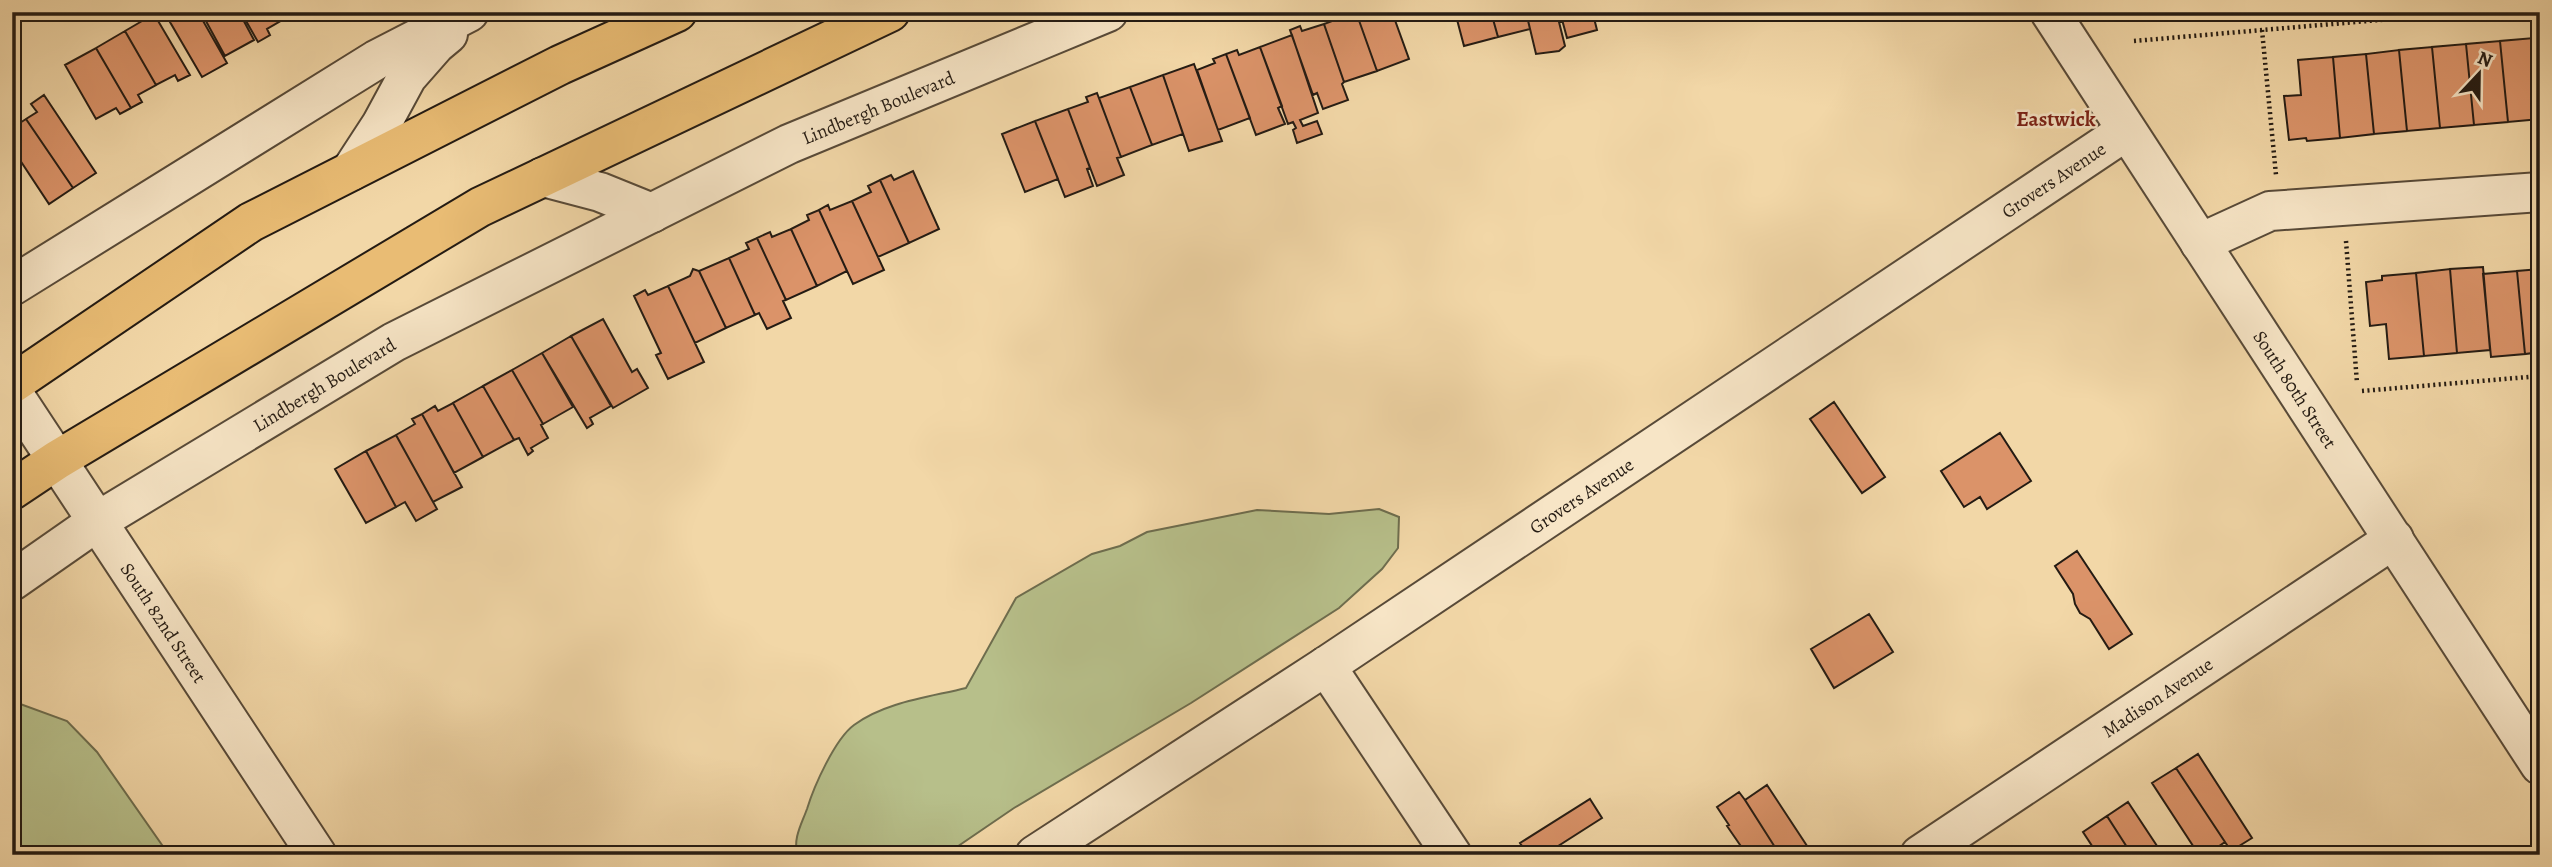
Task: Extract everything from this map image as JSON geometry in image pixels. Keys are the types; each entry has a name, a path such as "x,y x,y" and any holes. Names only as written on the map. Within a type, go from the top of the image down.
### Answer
{"main road":[{"path":"12,384 251,222 560,65 677,12"},
{"path":"12,490 57,460 480,207 890,12"}],"street":[{"path":"351,171 382,125 407,77 436,44 471,12"},
{"path":"12,286 376,60 471,12"},
{"name":"Lindbergh Boulevard","path":"12,581 98,521 394,342 789,144 1108,12"},
{"name":"South 80th Street","path":"2050,12 2540,765"},
{"name":"Grovers Avenue","path":"1035,855 1326,666 2126,131"},
{"path":"543,177 600,192 652,213"},
{"path":"2200,243 2270,211 2540,192"},
{"name":"South 82nd Street","path":"12,392 317,855"},
{"name":"Madison Avenue","path":"1920,855 2394,539"},
{"path":"1326,666 1445,845"}],"path":[{"path":"2134,41 2473,12"},
{"path":"2262,30 2274,159"},
{"path":"2348,260 2357,383"},
{"path":"2362,391 2540,376"}],"green space":[{"path":"1379,509 1399,517 1398,548 1382,569 1339,608 1191,703 1014,808 945,855 798,855 796,849 800,826 815,788 826,764 847,732 866,717 880,711 966,688 1016,598 1092,554 1120,546 1147,532 1257,510 1329,514"},
{"path":"12,701 67,721 97,752 169,855 12,855"}],"building":[{"path":"187,12 198,12 227,63 202,77 170,22"},
{"path":"201,12 239,12 254,40 225,56"},
{"path":"241,12 281,12 284,19 267,29 270,35 258,42"},
{"path":"1356,12 1377,71 1344,82 1324,24"},
{"path":"1356,12 1392,12 1409,59 1377,71"},
{"path":"1455,12 1491,12 1498,37 1464,46"},
{"path":"1491,12 1526,12 1530,29 1498,37"},
{"path":"1526,12 1560,12 1563,21 1559,22 1565,46 1559,51 1536,54"},
{"path":"1560,12 1595,12 1593,14 1597,30 1567,38"},
{"path":"154,14 190,75 178,81 175,75 156,85 125,31"},
{"path":"1324,24 1348,100 1323,109 1317,93 1313,95 1290,30 1300,26 1302,31"},
{"path":"125,31 156,85 138,95 142,102 131,108 96,48"},
{"path":"1292,35 1318,113 1300,120 1303,126 1317,121 1322,134 1297,143 1293,130 1296,128 1293,122 1288,124 1260,47"},
{"path":"2534,38 2540,119 2508,122 2500,41"},
{"path":"2500,41 2508,122 2474,125 2466,44"},
{"path":"2466,44 2474,125 2440,128 2432,47"},
{"path":"1260,47 1282,106 1278,108 1285,124 1256,135 1226,54 1237,50 1239,55"},
{"path":"2432,47 2440,128 2407,131 2399,50"},
{"path":"96,48 131,108 120,114 116,108 96,119 65,65"},
{"path":"2399,50 2407,131 2374,134 2366,54"},
{"path":"1226,54 1250,118 1218,130 1197,70 1215,63 1213,59"},
{"path":"2366,54 2374,134 2340,138 2333,57"},
{"path":"2333,57 2340,138 2289,140 2284,96 2301,95 2298,60"},
{"path":"1194,64 1222,141 1189,151 1163,75"},
{"path":"1163,75 1183,134 1152,145 1130,87"},
{"path":"1130,87 1152,145 1121,157 1099,98"},
{"path":"1097,93 1121,157 1117,158 1124,175 1097,186 1068,109 1088,102 1086,97"},
{"path":"44,95 96,173 73,188 26,119 37,112 31,104"},
{"path":"1068,109 1090,168 1087,169 1093,186 1065,197 1035,121"},
{"path":"26,119 73,188 49,204 12,148 12,128"},
{"path":"1035,121 1058,179 1025,192 1002,134"},
{"path":"913,171 939,229 909,243 880,180 891,175 894,180"},
{"path":"880,180 909,243 878,257 852,201 871,192 868,186"},
{"path":"852,201 884,270 853,284 819,210 828,205 830,210"},
{"path":"819,210 847,271 817,286 791,229 809,220 807,215"},
{"path":"791,229 817,286 786,300 757,238 770,232 772,237"},
{"path":"757,238 786,300 783,301 791,318 767,329 759,313 755,315 729,258 749,249 746,243"},
{"path":"729,258 755,315 726,328 699,271"},
{"path":"2483,267 2490,350 2457,353 2450,269"},
{"path":"693,269 699,271 726,328 695,343 668,286 690,276"},
{"path":"2450,269 2457,353 2424,356 2416,273"},
{"path":"2540,269 2540,352 2525,354 2517,271"},
{"path":"2517,271 2525,354 2491,357 2483,274"},
{"path":"2416,273 2424,356 2389,359 2386,324 2370,326 2366,282 2382,280 2382,276"},
{"path":"668,286 704,362 668,379 656,355 661,353 634,296 645,290 648,295"},
{"path":"603,319 632,372 637,369 648,388 613,408 571,336"},
{"path":"571,336 611,406 590,418 593,424 587,428 542,353"},
{"path":"542,353 573,407 543,424 512,370"},
{"path":"512,370 543,424 541,425 548,438 531,448 533,451 528,455 519,438 514,440 483,386"},
{"path":"483,386 514,440 483,457 453,403"},
{"path":"1834,402 1885,477 1862,493 1810,419"},
{"path":"453,403 483,457 454,473 422,414 435,406 438,411"},
{"path":"422,414 462,487 433,502 396,435 415,424 412,419"},
{"path":"2000,433 2031,481 1987,509 1980,497 1964,507 1941,471"},
{"path":"396,435 437,509 416,521 405,502 396,507 366,451"},
{"path":"366,451 396,507 366,523 335,469"},
{"path":"2077,551 2132,634 2109,649 2090,619 2080,613 2073,594 2055,566"},
{"path":"1869,614 1893,652 1834,688 1811,649"},
{"path":"2198,754 2252,838 2231,851 2176,768"},
{"path":"2176,768 2225,842 2206,855 2199,855 2152,783"},
{"path":"1767,785 1813,855 1780,855 1745,800"},
{"path":"1739,792 1780,855 1747,855 1727,826 1729,825 1717,807"},
{"path":"1590,799 1602,818 1544,855 1528,855 1520,843"},
{"path":"2128,802 2163,855 2132,855 2107,816"},
{"path":"2107,816 2132,855 2098,855 2083,832"}],"district":[{"name":"Eastwick","path":"2056,119"}]}
